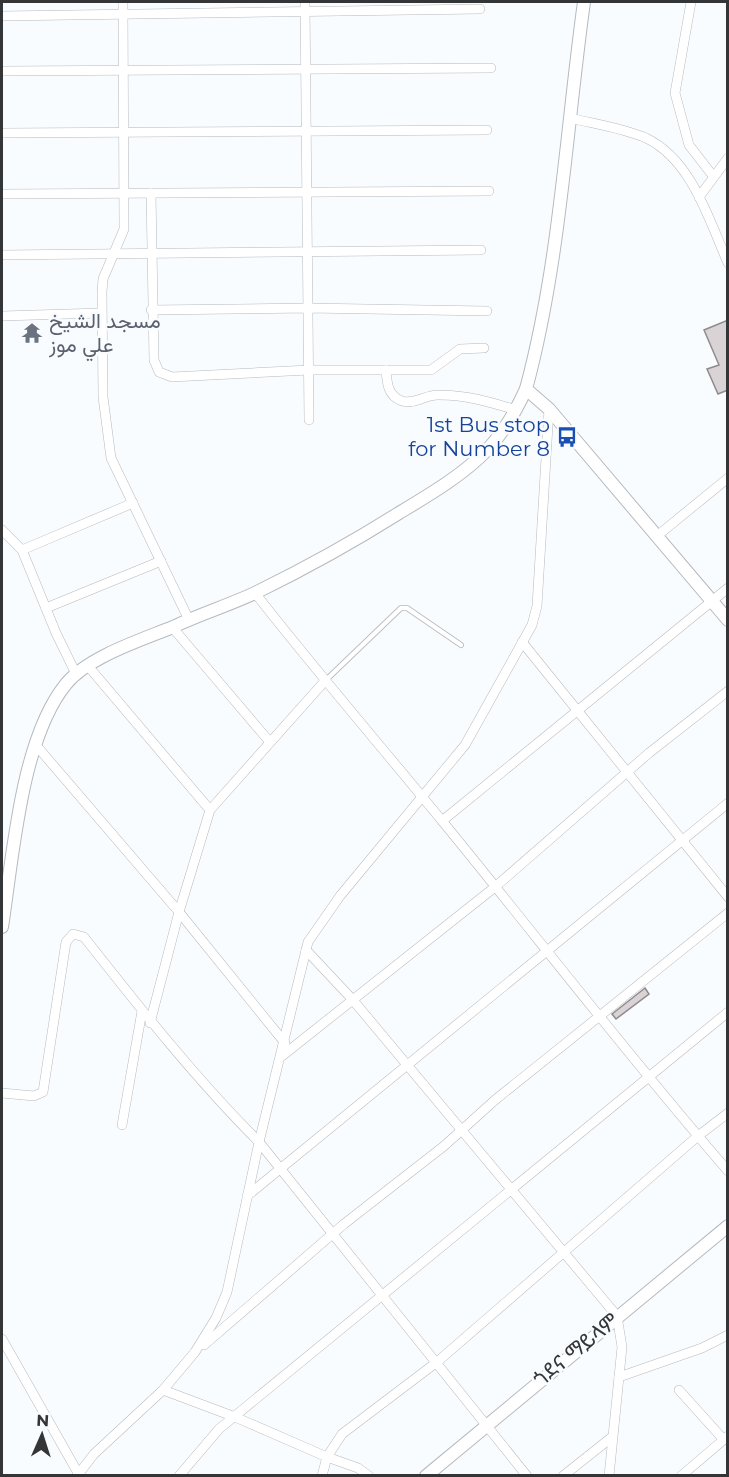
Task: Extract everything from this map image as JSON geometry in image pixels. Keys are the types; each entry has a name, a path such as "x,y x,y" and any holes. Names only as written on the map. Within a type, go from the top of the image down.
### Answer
{"street":[{"path":"123,2 124,229 103,279 101,313 107,443 116,471 189,620"},
{"path":"2,927 30,761 35,744 58,696 76,674 88,666 172,627 255,593 356,540 452,478 486,451 516,411 526,389 547,293 584,2"},
{"path":"691,2 675,93 689,145 713,176"},
{"path":"305,7 309,420"},
{"path":"2,16 305,7 480,9"},
{"path":"2,71 491,68"},
{"path":"570,118 653,142 675,162 699,197 728,263"},
{"path":"2,133 487,129"},
{"path":"699,197 728,158"},
{"path":"2,195 489,191"},
{"path":"151,193 151,310 156,366 165,375 172,377 309,370 431,370 464,347 484,348"},
{"path":"2,255 481,250"},
{"path":"151,310 308,308 488,311"},
{"path":"2,316 101,313"},
{"path":"386,370 388,389 400,400 413,402 435,394 473,396 516,411"},
{"path":"526,389 549,409 728,620"},
{"path":"2,1339 78,1474 94,1454 164,1390 195,1352 222,1307 259,1142 282,1056 306,950 312,934 340,896 451,764 476,727 522,642 537,606 549,409"},
{"path":"657,536 728,478"},
{"path":"22,550 133,503"},
{"path":"2,530 22,550 76,674"},
{"path":"46,608 161,561"},
{"path":"442,821 578,713 728,588"},
{"path":"255,593 324,682 442,821 648,1077 728,1171"},
{"path":"172,627 269,741"},
{"path":"522,642 728,897"},
{"path":"88,666 210,810"},
{"path":"150,1023 179,912 210,810 269,741 324,682"},
{"path":"282,1056 495,887 626,772 728,692"},
{"path":"35,744 179,912 285,1043"},
{"path":"247,1196 728,803"},
{"path":"195,1352 599,1015 728,913"},
{"path":"2,1093 34,1096 43,1092 66,942 73,934 84,937 150,1023 222,1105 259,1142 527,1476"},
{"path":"306,950 352,999 460,1131 513,1190 617,1316 622,1347 609,1476"},
{"path":"122,1125 142,1011"},
{"path":"179,1476 219,1429 728,1012"},
{"path":"322,1476 327,1457 342,1434 437,1362 698,1136 728,1113"},
{"name":"ጎደና ማይላም","path":"426,1476 486,1423 728,1226"},
{"path":"619,1377 702,1348 728,1335"},
{"path":"164,1390 358,1468 369,1476"},
{"path":"679,1390 726,1438 681,1476"},
{"path":"563,1476 612,1437"}],"lane":[{"path":"324,682 401,608 407,608 461,645"}],"building":[{"path":"728,320 728,390 718,394 707,369 719,365 704,330"},
{"path":"645,988 649,994 616,1019 612,1014"}],"place":[{"name":"مسجد الشيخ علي موز","path":"32,333"},
{"name":"1st Bus stop for Number 8","path":"567,437"}]}
